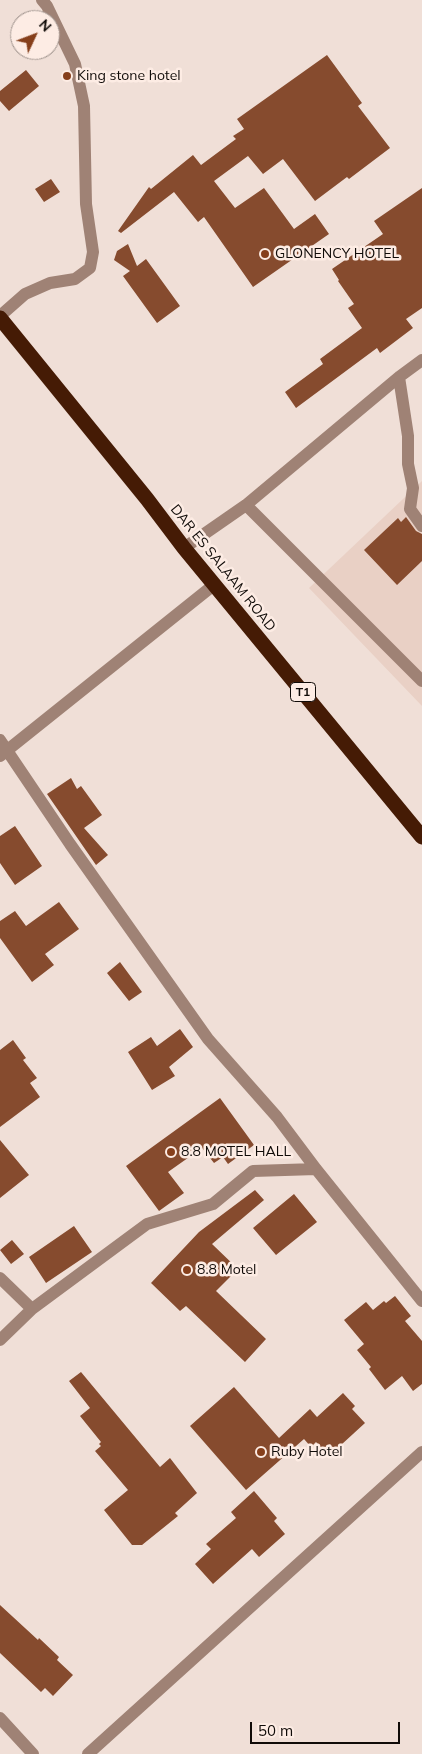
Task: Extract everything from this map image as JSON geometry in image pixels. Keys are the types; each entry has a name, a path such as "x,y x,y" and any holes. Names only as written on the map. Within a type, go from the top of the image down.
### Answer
{"highway":[{"name":"DAR ES SALAAM ROAD","path":"0,317 147,499 184,548 422,837"}],"street":[{"path":"0,317 25,294 50,283 75,279 90,268 93,252 86,204 84,106 75,64 47,2"},
{"path":"184,548 246,505 399,376 422,360"},
{"path":"399,376 408,436 408,464 413,488 410,509 422,526"},
{"path":"246,505 422,681"},
{"path":"215,584 2,749 208,1039 277,1117 316,1169 422,1301"},
{"path":"0,1340 32,1309 147,1224 213,1204 253,1172 316,1169"},
{"path":"0,1278 32,1309"},
{"path":"88,1754 422,1452"},
{"path":"0,1718 32,1754"}],"shaded area":[{"path":"422,481 422,706 309,588"}],"building":[{"path":"327,55 362,103 358,106 390,148 349,179 347,177 315,201 283,159 263,174 248,156 214,181 235,208 264,188 294,229 315,214 329,234 253,287 204,217 198,222 174,192 121,233 118,231 149,187 151,189 193,155 201,165 236,139 233,136 244,129 237,119"},
{"path":"26,70 39,86 9,111 0,101 0,91"},
{"path":"51,179 60,192 44,202 35,189"},
{"path":"422,188 422,308 406,319 413,328 380,353 377,348 296,408 285,392 323,364 320,359 362,328 348,308 354,304 332,269 383,234 374,221"},
{"path":"128,244 137,266 146,259 180,306 157,323 123,276 130,271 114,260 117,251"},
{"path":"406,517 416,531 422,534 422,561 397,585 364,550 398,518 401,522"},
{"path":"71,778 77,789 81,786 102,815 84,828 108,855 96,865 47,794"},
{"path":"15,826 42,866 15,885 0,863 0,836"},
{"path":"59,902 79,929 45,954 54,965 32,982 0,938 0,921 15,911 26,926"},
{"path":"120,962 142,992 129,1001 107,973"},
{"path":"180,1029 193,1047 169,1067 175,1076 152,1090 128,1052 151,1037 157,1046"},
{"path":"13,1040 26,1058 23,1060 37,1078 30,1083 40,1097 0,1127 0,1050"},
{"name":"8.8 MOTEL HALL","path":"220,1098 254,1145 228,1164 223,1157 214,1163 202,1148 168,1172 184,1193 159,1211 126,1166"},
{"path":"0,1140 29,1175 0,1198"},
{"path":"255,1190 264,1200 212,1244 238,1269 216,1291 266,1339 245,1362 186,1306 180,1311 151,1283 199,1232"},
{"path":"294,1194 317,1222 276,1255 253,1228"},
{"path":"74,1226 92,1252 46,1283 29,1257"},
{"path":"12,1240 24,1254 11,1264 0,1250"},
{"path":"395,1296 411,1316 405,1321 422,1341 422,1384 413,1391 402,1376 385,1390 369,1369 371,1367 357,1350 364,1344 344,1320 366,1302 373,1310 384,1301 386,1303"},
{"path":"81,1372 160,1467 170,1458 197,1493 175,1513 178,1516 142,1545 132,1545 104,1510 128,1490 95,1451 101,1446 99,1444 101,1442 80,1416 90,1408 69,1381"},
{"path":"234,1387 279,1438 310,1409 317,1417 343,1393 355,1406 352,1409 365,1423 329,1456 316,1442 311,1447 304,1439 246,1490 190,1426"},
{"path":"254,1491 277,1518 274,1521 285,1534 259,1557 252,1549 213,1584 195,1564 211,1549 206,1544 236,1518 231,1512"},
{"path":"0,1605 59,1657 57,1660 73,1675 53,1696 45,1688 41,1692 0,1653"}],"place":[{"name":"King stone hotel","path":"67,76"},
{"name":"GLONENCY HOTEL","path":"265,254"},
{"name":"8.8 MOTEL HALL","path":"171,1152"},
{"name":"8.8 Motel","path":"187,1270"},
{"name":"Ruby Hotel","path":"261,1452"}]}
